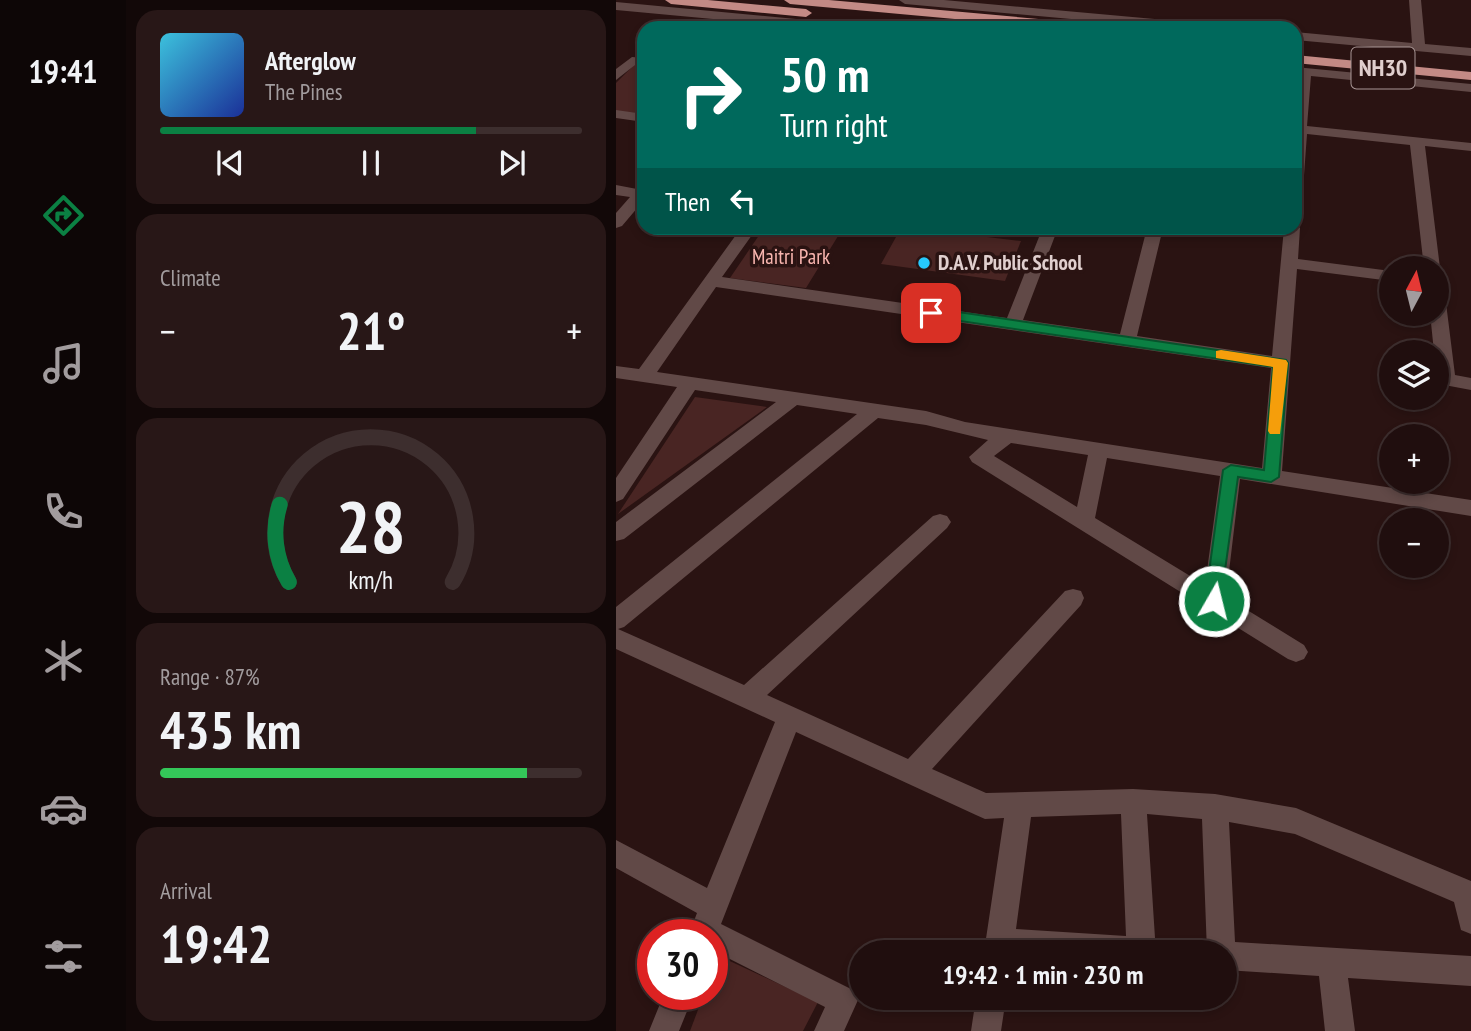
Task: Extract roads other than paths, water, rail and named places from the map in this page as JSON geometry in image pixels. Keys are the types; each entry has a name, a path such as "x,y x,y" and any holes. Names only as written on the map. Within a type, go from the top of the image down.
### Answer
{"highway":[{"path":"671,0 892,21"},
{"path":"790,0 1018,21"},
{"name":"NH30","path":"1302,48 1471,63"},
{"name":"NH30","path":"1302,60 1471,76"}],"street":[{"path":"905,0 1138,21"},
{"path":"1413,0 1419,47"},
{"path":"616,6 750,21"},
{"path":"1302,37 1471,52"},
{"path":"616,76 632,61 637,61"},
{"path":"1302,71 1471,88"},
{"path":"616,114 637,117"},
{"path":"1302,129 1471,146"},
{"path":"1416,141 1431,256"},
{"path":"616,190 637,192"},
{"path":"616,223 637,199"},
{"path":"644,376 744,235"},
{"path":"1013,324 1047,235"},
{"path":"1127,341 1153,235"},
{"path":"1271,477 1291,235"},
{"path":"1289,263 1379,274"},
{"path":"711,281 1281,363"},
{"path":"1440,326 1446,380 1471,384"},
{"path":"616,372 926,418 965,429 1471,508"},
{"path":"616,494 690,383"},
{"path":"616,533 793,399"},
{"path":"616,620 874,411"},
{"path":"1008,435 979,457 1296,652"},
{"path":"1084,522 1099,449"},
{"path":"1214,601 1231,470"},
{"path":"747,698 940,522"},
{"path":"912,773 1073,598"},
{"path":"616,638 985,806 1019,807 1132,801 1214,807 1296,821 1470,903"},
{"path":"712,919 789,717"},
{"path":"1132,801 1140,940"},
{"path":"1000,940 1019,807"},
{"path":"1214,807 1221,940"},
{"path":"616,853 698,919"},
{"path":"728,938 843,1000 829,1031"},
{"path":"1237,957 1471,971"},
{"path":"1332,963 1340,1031"},
{"path":"664,1031 673,1010"},
{"path":"986,1031 989,1010"}],"place":[{"name":"D.A.V. Public School","path":"924,263"}],"park label":[{"name":"Maitri Park","path":"791,257"}]}
